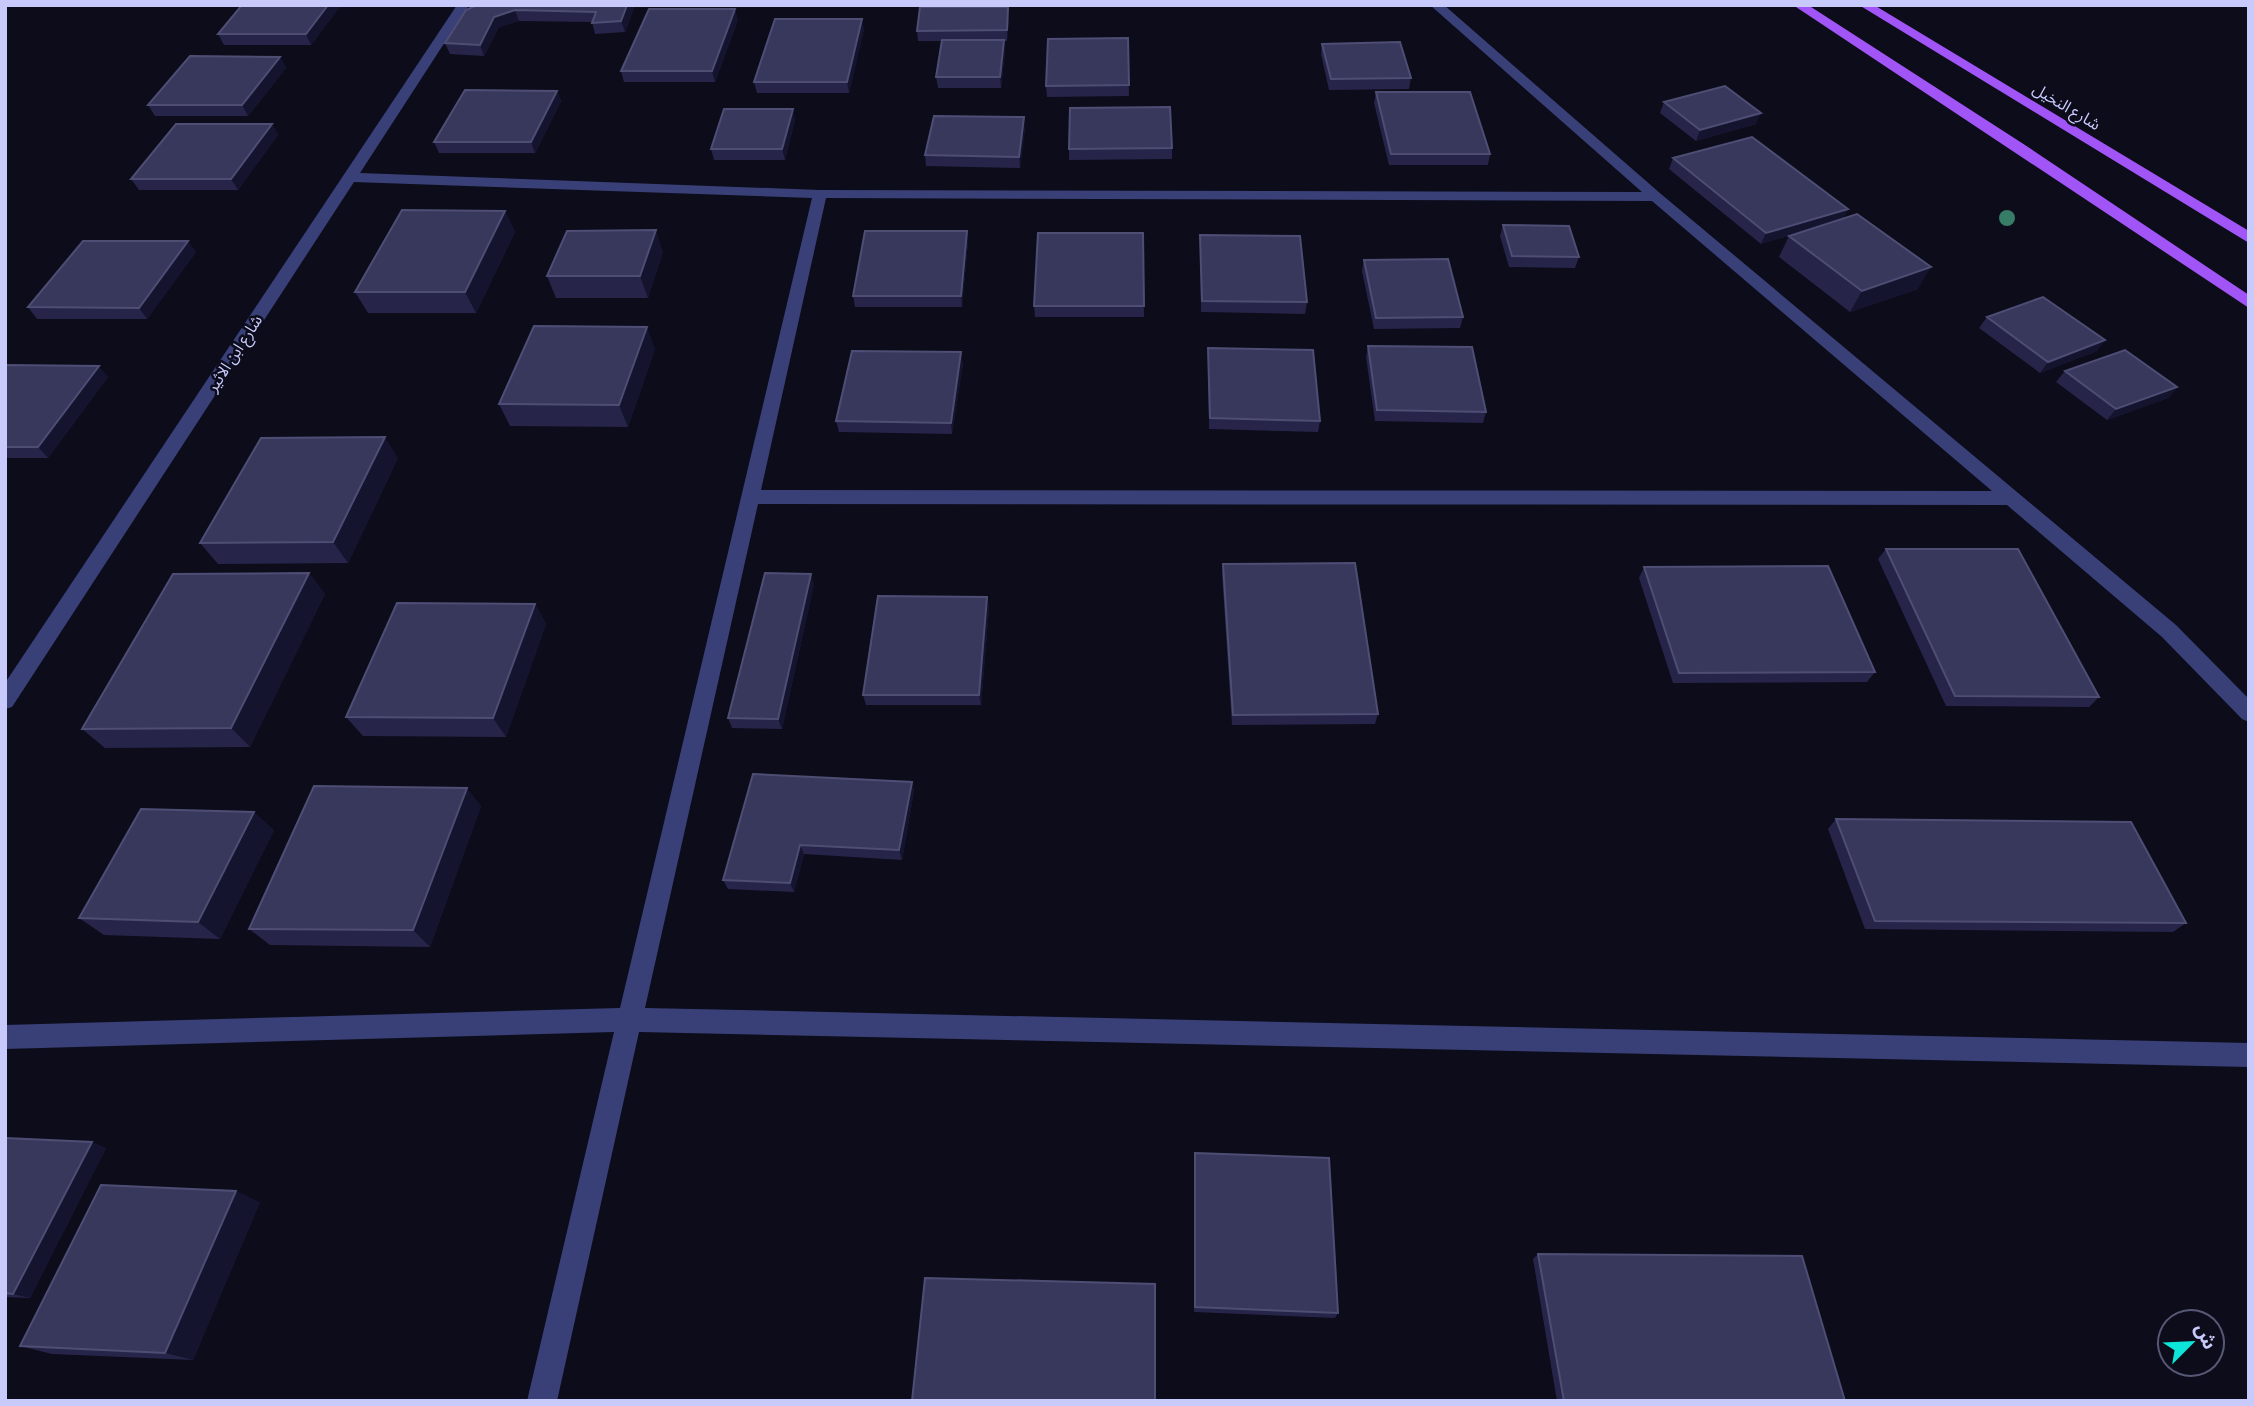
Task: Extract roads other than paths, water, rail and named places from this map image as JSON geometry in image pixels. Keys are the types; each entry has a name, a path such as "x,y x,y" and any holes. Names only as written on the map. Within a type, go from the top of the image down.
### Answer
{"main road":[{"path":"1799,5 2020,148 2249,303"},
{"name":"شارع النخيل","path":"1866,5 2249,238"}],"street":[{"name":"شارع ابن الاثير","path":"5,701 463,5"},
{"path":"1436,5 1656,197 2169,631 2249,713"},
{"path":"350,177 820,194 1656,197"},
{"path":"542,1401 820,194"},
{"path":"750,498 2014,498"},
{"path":"5,1037 630,1020 2249,1055"}]}
